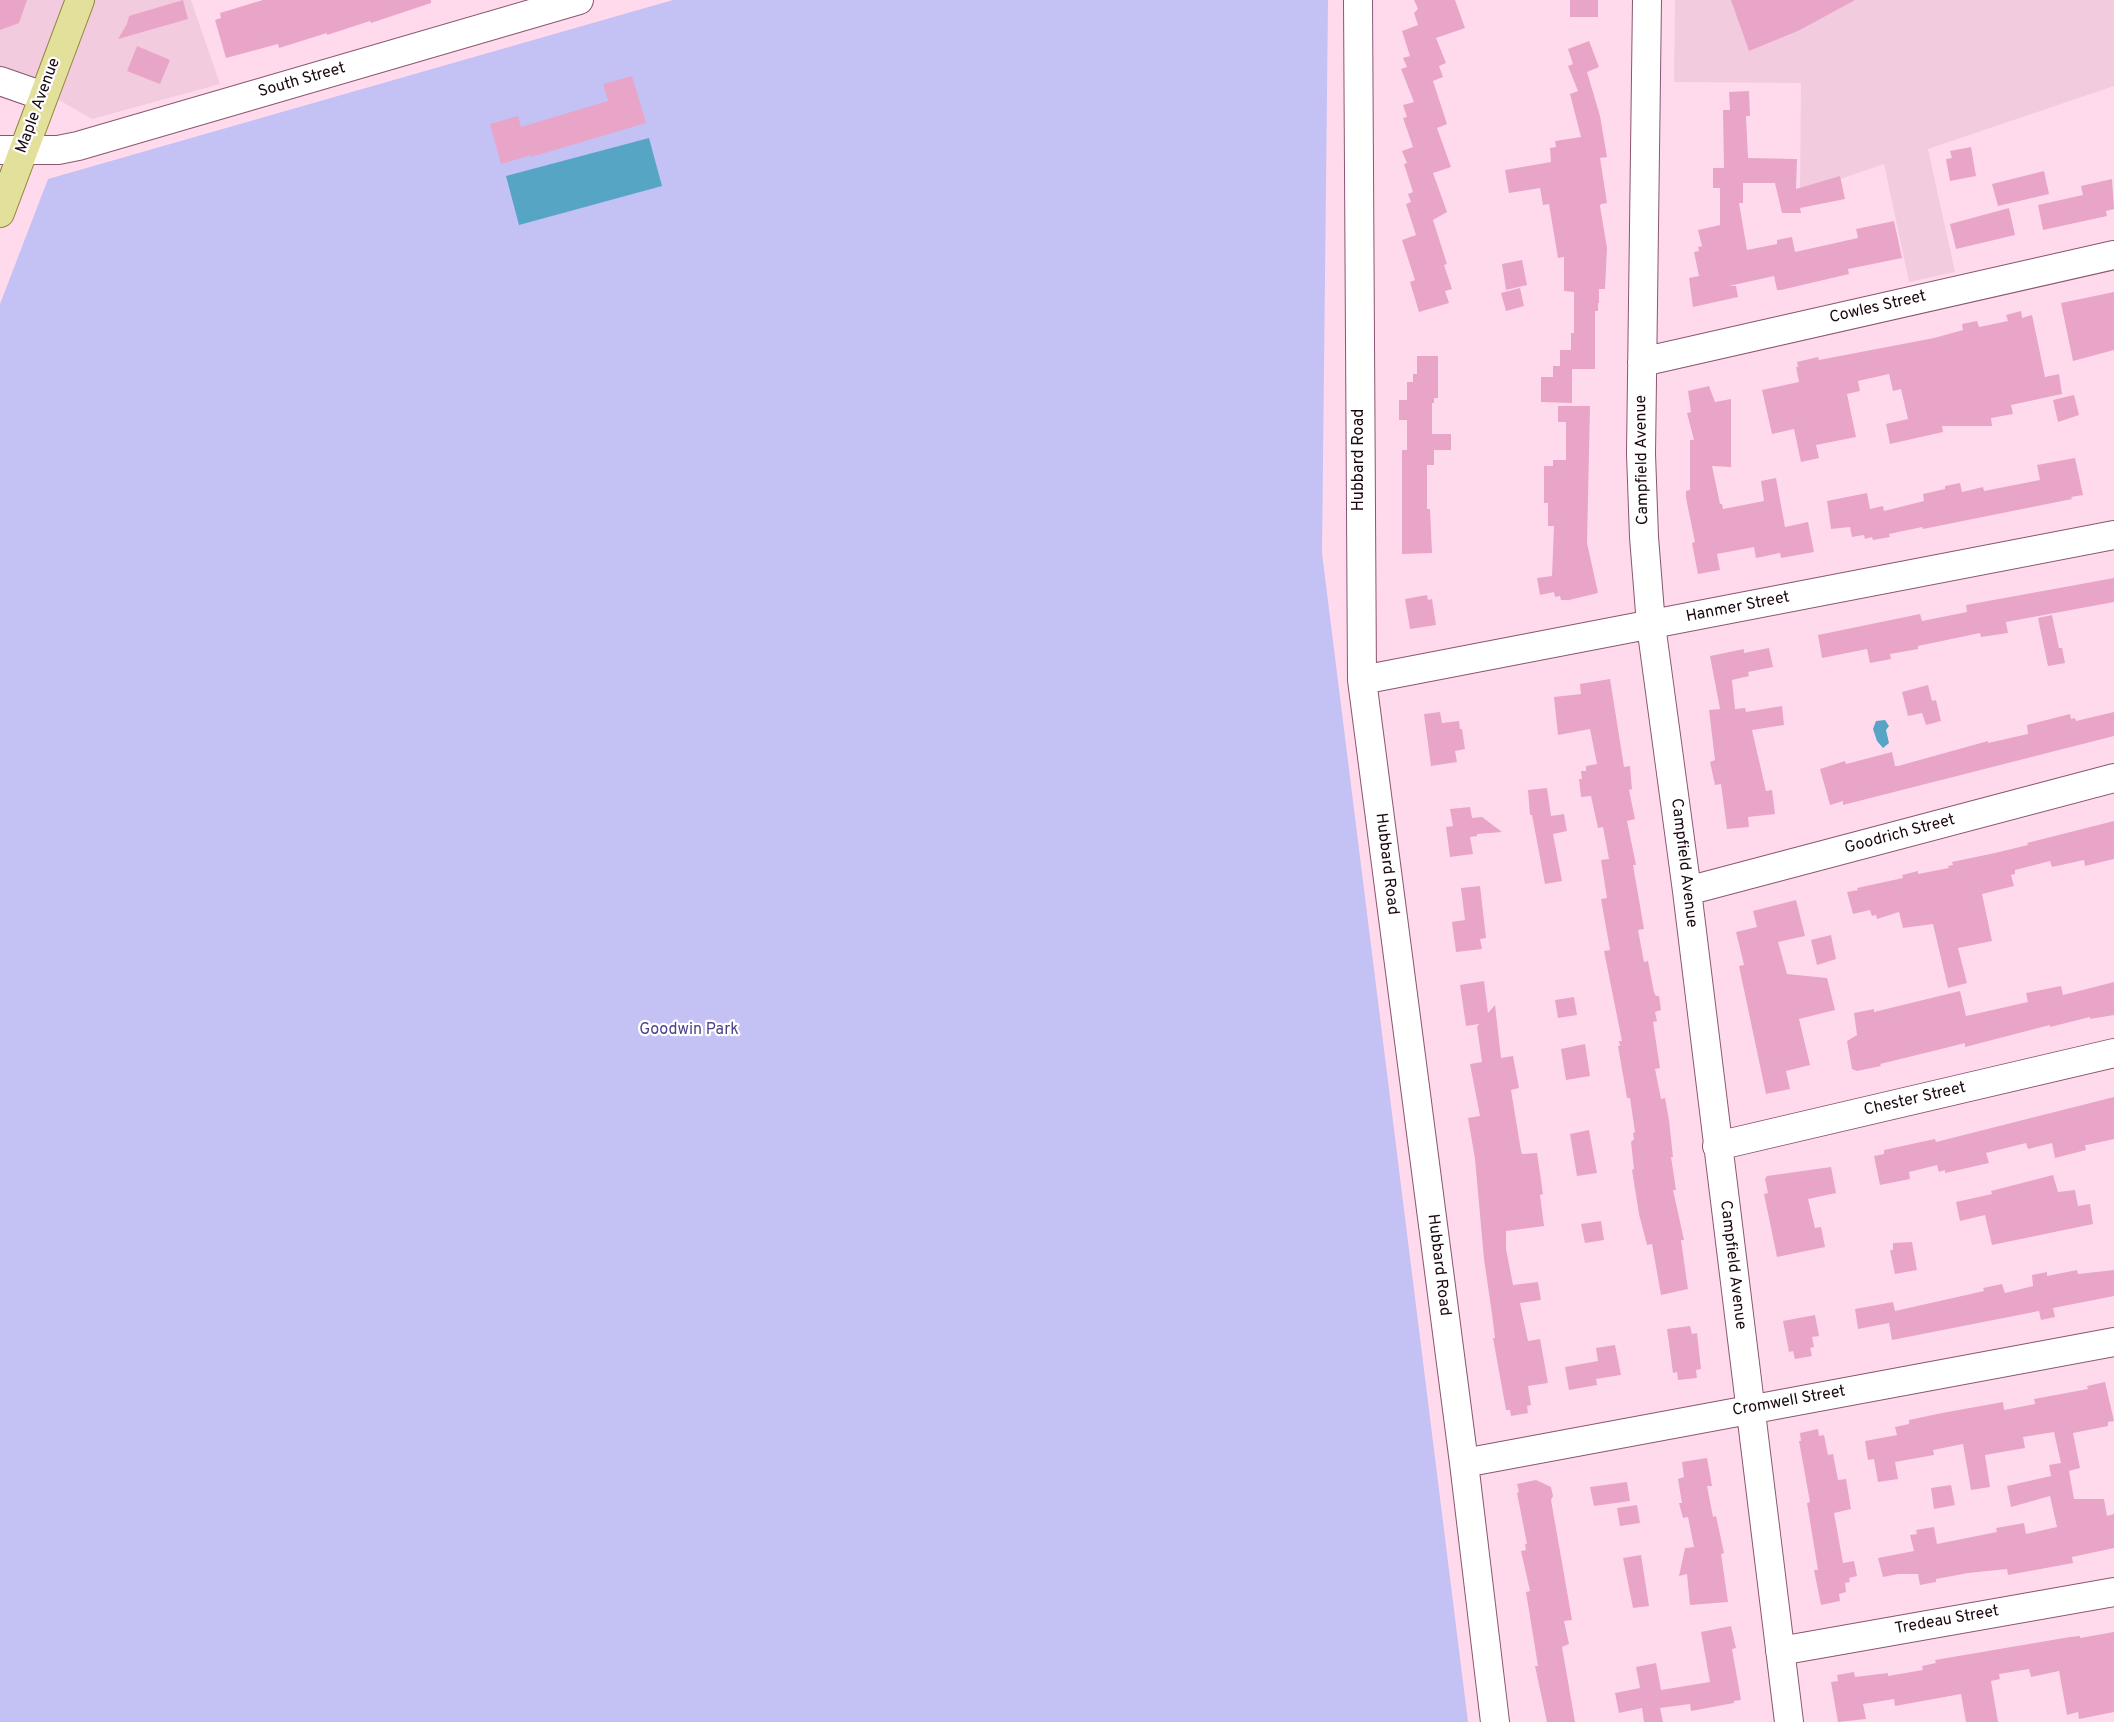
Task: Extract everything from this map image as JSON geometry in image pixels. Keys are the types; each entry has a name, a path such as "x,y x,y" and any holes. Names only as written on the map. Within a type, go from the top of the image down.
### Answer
{"main road":[{"name":"Maple Avenue","path":"0,213 11,151 43,96 80,0"}],"street":[{"name":"Hubbard Road","path":"1358,0 1362,680 1464,1464 1495,1722"},
{"name":"Campfield Avenue","path":"1647,0 1642,482 1651,625 1687,892 1788,1722"},
{"name":"South Street","path":"11,151 58,150 78,146 562,2"},
{"path":"0,81 43,96"},
{"name":"Cowles Street","path":"1642,362 2114,255"},
{"name":"Hanmer Street","path":"1362,680 2114,535"},
{"name":"Goodrich Street","path":"1687,892 2114,778"},
{"name":"Chester Street","path":"1717,1146 2114,1053"},
{"name":"Cromwell Street","path":"1464,1464 2114,1342"},
{"name":"Tredeau Street","path":"1780,1651 2114,1592"}],"shaded area":[{"path":"0,0 191,0 220,84 92,119 0,66"},
{"path":"1675,0 2114,0 2114,86 1928,149 1955,272 1909,282 1884,164 1800,193 1801,83 1674,82"},
{"path":"649,138 662,186 519,225 506,176"},
{"path":"1885,720 1889,726 1886,730 1889,743 1883,748 1877,741 1873,729 1876,721"}],"green space":[{"name":"Goodwin Park","path":"673,0 1328,0 1322,553 1468,1722 0,1722 0,304 48,179"}],"building":[{"path":"0,0 27,0 19,23 0,30"},
{"path":"183,0 188,19 118,39 127,24 129,16"},
{"path":"263,0 431,0 431,3 371,23 370,21 279,48 278,44 226,58 215,20 221,18 220,13"},
{"path":"1414,0 1455,0 1465,28 1436,38 1446,63 1439,66 1443,77 1433,81 1447,124 1437,128 1451,167 1433,173 1447,212 1433,220 1447,264 1444,265 1452,289 1445,291 1449,303 1419,312 1410,282 1415,280 1402,240 1416,235 1406,204 1411,202 1408,194 1413,192 1404,164 1407,163 1402,151 1413,147 1403,118 1407,117 1403,105 1414,102 1401,69 1407,67 1403,58 1410,56 1402,31 1418,25 1414,13 1418,9"},
{"path":"1570,0 1598,0 1598,17 1570,17"},
{"path":"1731,0 1855,0 1800,30 1749,51"},
{"path":"1589,41 1599,67 1587,72 1600,116 1607,157 1600,158 1607,203 1600,206 1607,248 1605,289 1599,289 1598,311 1595,311 1595,369 1572,369 1572,403 1541,402 1541,377 1553,377 1553,366 1560,366 1560,350 1571,350 1571,333 1574,333 1574,292 1564,291 1564,257 1558,258 1549,204 1543,205 1540,188 1509,193 1505,170 1551,162 1550,148 1556,147 1555,141 1581,137 1570,94 1578,91 1568,66 1573,64 1568,49"},
{"path":"137,46 170,60 160,84 127,71"},
{"path":"632,76 646,123 501,164 490,124 518,116 521,127 608,101 603,84"},
{"path":"1749,91 1750,116 1746,116 1748,158 1797,159 1796,189 1840,176 1845,199 1800,208 1801,213 1782,213 1775,183 1743,183 1743,203 1739,203 1747,250 1777,244 1777,240 1792,237 1795,252 1858,238 1856,229 1894,221 1902,258 1848,269 1849,274 1781,290 1777,290 1774,276 1729,286 1736,286 1738,297 1693,307 1689,278 1699,276 1694,252 1699,251 1698,247 1702,246 1698,230 1720,225 1720,188 1713,188 1713,168 1724,168 1723,110 1730,110 1729,92"},
{"path":"1971,147 1976,176 1950,181 1946,159 1952,158 1950,151"},
{"path":"2044,171 2049,194 1998,206 1992,184"},
{"path":"2112,179 2114,209 2106,211 2107,216 2043,230 2038,205 2083,195 2081,186"},
{"path":"2009,208 2015,235 1956,249 1950,224"},
{"path":"1522,260 1527,285 1506,290 1502,264"},
{"path":"1520,288 1524,306 1506,311 1501,293"},
{"path":"2114,292 2114,350 2073,361 2061,303"},
{"path":"2021,311 2022,318 2032,315 2045,377 2059,374 2062,394 2011,405 2013,414 1991,418 1992,426 1942,426 1943,432 1890,444 1886,424 1908,419 1901,389 1893,391 1889,374 1858,381 1860,391 1847,394 1856,437 1816,445 1819,458 1801,462 1794,429 1772,434 1762,390 1799,382 1797,362 1818,357 1819,360 1934,338 1963,330 1962,324 1977,321 1979,327 2008,321 2006,315"},
{"path":"1417,356 1438,356 1438,398 1434,398 1434,403 1432,403 1432,434 1451,434 1451,450 1434,450 1434,465 1427,465 1427,509 1430,509 1432,553 1402,554 1402,450 1407,450 1407,420 1399,420 1399,400 1407,400 1407,382 1413,382 1413,374 1417,374"},
{"path":"1709,386 1715,402 1731,399 1731,467 1712,466 1720,504 1722,504 1723,509 1764,501 1761,481 1776,478 1785,527 1808,522 1814,552 1781,558 1780,553 1756,558 1754,547 1717,554 1720,570 1698,574 1692,543 1695,542 1686,498 1686,491 1690,490 1690,440 1694,440 1687,413 1691,412 1688,391"},
{"path":"2074,395 2079,415 2058,422 2053,400"},
{"path":"1558,406 1590,406 1587,543 1598,593 1569,600 1561,600 1560,596 1555,597 1554,592 1540,595 1537,578 1552,576 1554,526 1548,526 1548,503 1544,503 1544,466 1553,466 1553,460 1566,460 1566,422 1558,422"},
{"path":"2075,458 2083,495 2071,497 2072,499 1923,529 1922,527 1889,534 1890,537 1873,540 1872,537 1865,539 1864,535 1852,537 1850,527 1831,529 1827,501 1867,493 1870,509 1883,506 1884,511 1924,501 1923,494 1960,483 1962,492 1983,487 1984,491 2040,480 2037,465"},
{"path":"2114,578 2114,602 2006,622 2008,633 1981,637 1980,633 1918,646 1918,649 1890,654 1891,659 1870,663 1867,649 1822,658 1818,635 1920,614 1922,621 1967,612 1966,605"},
{"path":"1427,595 1428,600 1432,599 1436,625 1410,629 1405,599"},
{"path":"2052,615 2059,648 2062,648 2065,663 2048,666 2038,618"},
{"path":"1769,648 1773,667 1748,672 1749,676 1732,680 1735,709 1745,708 1746,712 1782,706 1784,725 1752,730 1766,791 1772,790 1775,814 1748,817 1749,827 1727,829 1721,784 1715,785 1710,762 1715,760 1709,710 1720,709 1710,656 1744,649 1744,653"},
{"path":"1610,679 1624,767 1630,766 1632,789 1629,790 1635,819 1627,821 1636,865 1633,865 1644,929 1638,930 1644,962 1648,961 1654,992 1656,996 1659,996 1661,1010 1655,1012 1657,1021 1653,1022 1660,1068 1655,1069 1661,1099 1665,1098 1669,1120 1673,1157 1671,1157 1676,1190 1673,1190 1684,1240 1681,1240 1688,1289 1661,1295 1652,1244 1647,1245 1639,1214 1632,1170 1634,1169 1631,1142 1634,1139 1633,1133 1635,1132 1630,1098 1627,1098 1618,1046 1620,1046 1619,1041 1622,1041 1604,951 1610,950 1601,899 1607,898 1601,860 1609,859 1603,827 1598,828 1591,796 1581,797 1579,779 1582,779 1581,771 1586,771 1586,766 1597,764 1590,729 1558,735 1554,697 1581,694 1580,684"},
{"path":"1928,685 1932,701 1936,700 1941,721 1926,725 1922,713 1908,716 1902,692"},
{"path":"1440,712 1442,723 1459,721 1465,749 1455,751 1457,762 1431,766 1424,714"},
{"path":"2114,712 2114,736 1843,805 1843,801 1830,805 1820,769 1845,761 1846,764 1892,752 1895,766 1898,766 1988,741 1988,743 2028,734 2027,725 2070,714 2071,719 2075,718 2076,721"},
{"path":"1547,788 1551,816 1564,814 1567,831 1553,834 1562,881 1545,884 1532,815 1530,815 1528,790"},
{"path":"1470,807 1472,818 1482,817 1502,832 1477,834 1477,836 1470,837 1473,854 1450,857 1446,827 1453,826 1450,809"},
{"path":"2114,821 2114,859 2085,866 2084,860 2052,867 2050,861 2015,870 2015,874 2011,875 2014,886 1982,894 1992,941 1958,948 1967,983 1948,988 1933,924 1903,928 1899,912 1877,919 1876,915 1872,916 1870,910 1853,914 1847,892 1858,890 1857,888 1903,878 1902,875 1918,871 1918,874 1949,868 1948,866 1953,865 1952,862 2028,845 2027,843"},
{"path":"1480,886 1486,938 1480,939 1482,949 1456,952 1452,922 1465,920 1461,888"},
{"path":"1796,900 1805,936 1778,942 1787,974 1827,978 1835,1010 1799,1019 1810,1065 1786,1071 1790,1089 1766,1094 1739,966 1744,965 1736,932 1757,927 1753,911"},
{"path":"1831,935 1836,959 1817,965 1811,940"},
{"path":"1484,981 1488,1013 1495,1005 1501,1058 1513,1056 1519,1088 1511,1090 1521,1151 1522,1154 1537,1153 1543,1194 1540,1195 1544,1226 1506,1231 1506,1249 1513,1285 1538,1282 1541,1300 1520,1303 1528,1341 1540,1339 1548,1383 1528,1386 1531,1405 1527,1406 1528,1413 1511,1416 1510,1410 1506,1410 1493,1338 1495,1338 1484,1259 1475,1159 1468,1118 1480,1116 1470,1064 1482,1062 1477,1027 1479,1024 1466,1026 1460,985"},
{"path":"2114,982 2114,1015 2090,1019 2090,1017 2050,1027 2050,1025 1965,1047 1965,1043 1880,1064 1881,1066 1857,1071 1852,1069 1847,1041 1857,1035 1854,1013 1874,1009 1874,1012 1960,991 1966,1016 2028,1002 2026,993 2061,986 2063,995"},
{"path":"1574,997 1577,1015 1558,1018 1555,1000"},
{"path":"1585,1044 1590,1076 1566,1080 1561,1049"},
{"path":"2114,1097 2114,1139 2085,1145 2086,1150 2055,1158 2052,1143 2028,1149 2026,1143 1986,1153 1989,1163 1945,1173 1945,1170 1939,1172 1937,1165 1909,1172 1910,1179 1880,1185 1874,1156 1884,1154 1884,1150 1935,1139 1936,1142"},
{"path":"1589,1130 1597,1173 1577,1176 1570,1134"},
{"path":"1831,1167 1836,1193 1808,1199 1815,1228 1821,1227 1825,1247 1777,1257 1764,1194 1768,1193 1765,1179 1767,1176"},
{"path":"2053,1175 2058,1192 2075,1190 2078,1206 2090,1204 2093,1224 1992,1245 1985,1215 1960,1221 1956,1202 1992,1194 1991,1191"},
{"path":"1601,1221 1604,1240 1585,1243 1581,1224"},
{"path":"1912,1242 1917,1270 1895,1274 1890,1250 1893,1250 1893,1243"},
{"path":"2077,1270 2078,1274 2114,1270 2114,1296 2053,1308 2055,1317 2041,1320 2039,1311 1892,1340 1889,1323 1858,1329 1855,1309 1893,1302 1895,1311 1984,1291 1983,1288 2002,1284 2005,1293 2033,1286 2032,1275 2047,1272 2047,1276"},
{"path":"1815,1315 1819,1336 1812,1337 1814,1347 1810,1348 1812,1356 1795,1359 1793,1351 1789,1352 1783,1321"},
{"path":"1690,1326 1692,1334 1697,1333 1701,1369 1696,1370 1697,1378 1678,1380 1677,1372 1673,1373 1667,1329"},
{"path":"1615,1345 1621,1375 1596,1379 1597,1385 1569,1390 1565,1367 1598,1361 1596,1348"},
{"path":"2105,1382 2114,1421 2108,1422 2108,1426 2073,1433 2080,1468 2069,1471 2074,1499 2104,1499 2107,1516 2114,1514 2114,1548 2072,1557 2073,1563 2008,1575 2007,1569 1968,1573 1936,1579 1936,1582 1920,1585 1918,1574 1898,1574 1883,1577 1878,1558 1914,1551 1910,1535 1917,1534 1916,1530 1934,1527 1937,1544 1997,1532 1996,1528 2024,1523 2026,1534 2057,1527 2050,1496 2011,1507 2007,1486 2051,1476 2049,1465 2061,1463 2054,1432 2023,1437 2025,1448 1985,1455 1990,1487 1971,1490 1963,1444 1933,1450 1934,1455 1895,1462 1898,1479 1878,1482 1874,1459 1868,1460 1865,1441 1897,1435 1895,1427 1909,1424 1909,1420 2003,1402 2004,1410 2035,1404 2034,1399 2088,1389 2087,1386"},
{"path":"1818,1429 1819,1436 1824,1435 1828,1455 1833,1454 1838,1480 1846,1479 1851,1509 1834,1513 1843,1563 1854,1561 1857,1576 1849,1578 1850,1582 1845,1583 1846,1592 1839,1594 1840,1601 1821,1605 1814,1570 1818,1570 1807,1503 1810,1502 1799,1441 1801,1441 1800,1433"},
{"path":"1707,1458 1712,1486 1707,1486 1713,1517 1716,1516 1724,1553 1721,1554 1728,1602 1690,1605 1687,1574 1679,1576 1685,1548 1694,1547 1688,1517 1683,1518 1679,1503 1682,1503 1678,1479 1684,1477 1682,1462"},
{"path":"1536,1480 1551,1487 1553,1496 1551,1500 1572,1620 1564,1621 1569,1644 1562,1647 1575,1722 1547,1722 1535,1666 1538,1666 1526,1592 1530,1591 1521,1551 1526,1550 1525,1544 1527,1544 1517,1484"},
{"path":"1627,1482 1630,1501 1594,1506 1590,1487"},
{"path":"1951,1485 1955,1505 1934,1509 1931,1488"},
{"path":"1637,1505 1640,1523 1620,1526 1617,1508"},
{"path":"1641,1555 1649,1606 1633,1608 1623,1558"},
{"path":"1731,1626 1736,1648 1732,1649 1741,1700 1691,1711 1690,1704 1660,1708 1663,1722 1644,1722 1642,1708 1619,1713 1615,1693 1640,1688 1636,1667 1656,1663 1661,1690 1710,1682 1701,1632"},
{"path":"2114,1632 2114,1712 2079,1719 2078,1712 2067,1715 2059,1671 2031,1677 2029,1669 1999,1674 2000,1679 1991,1681 1998,1722 1966,1722 1961,1694 1895,1706 1894,1699 1863,1704 1866,1719 1838,1722 1831,1682 1838,1681 1837,1675 1854,1672 1855,1677 1888,1673 1888,1676 1923,1670 1922,1666 1936,1663 1935,1660 2070,1637 2080,1636 2080,1638"}]}
